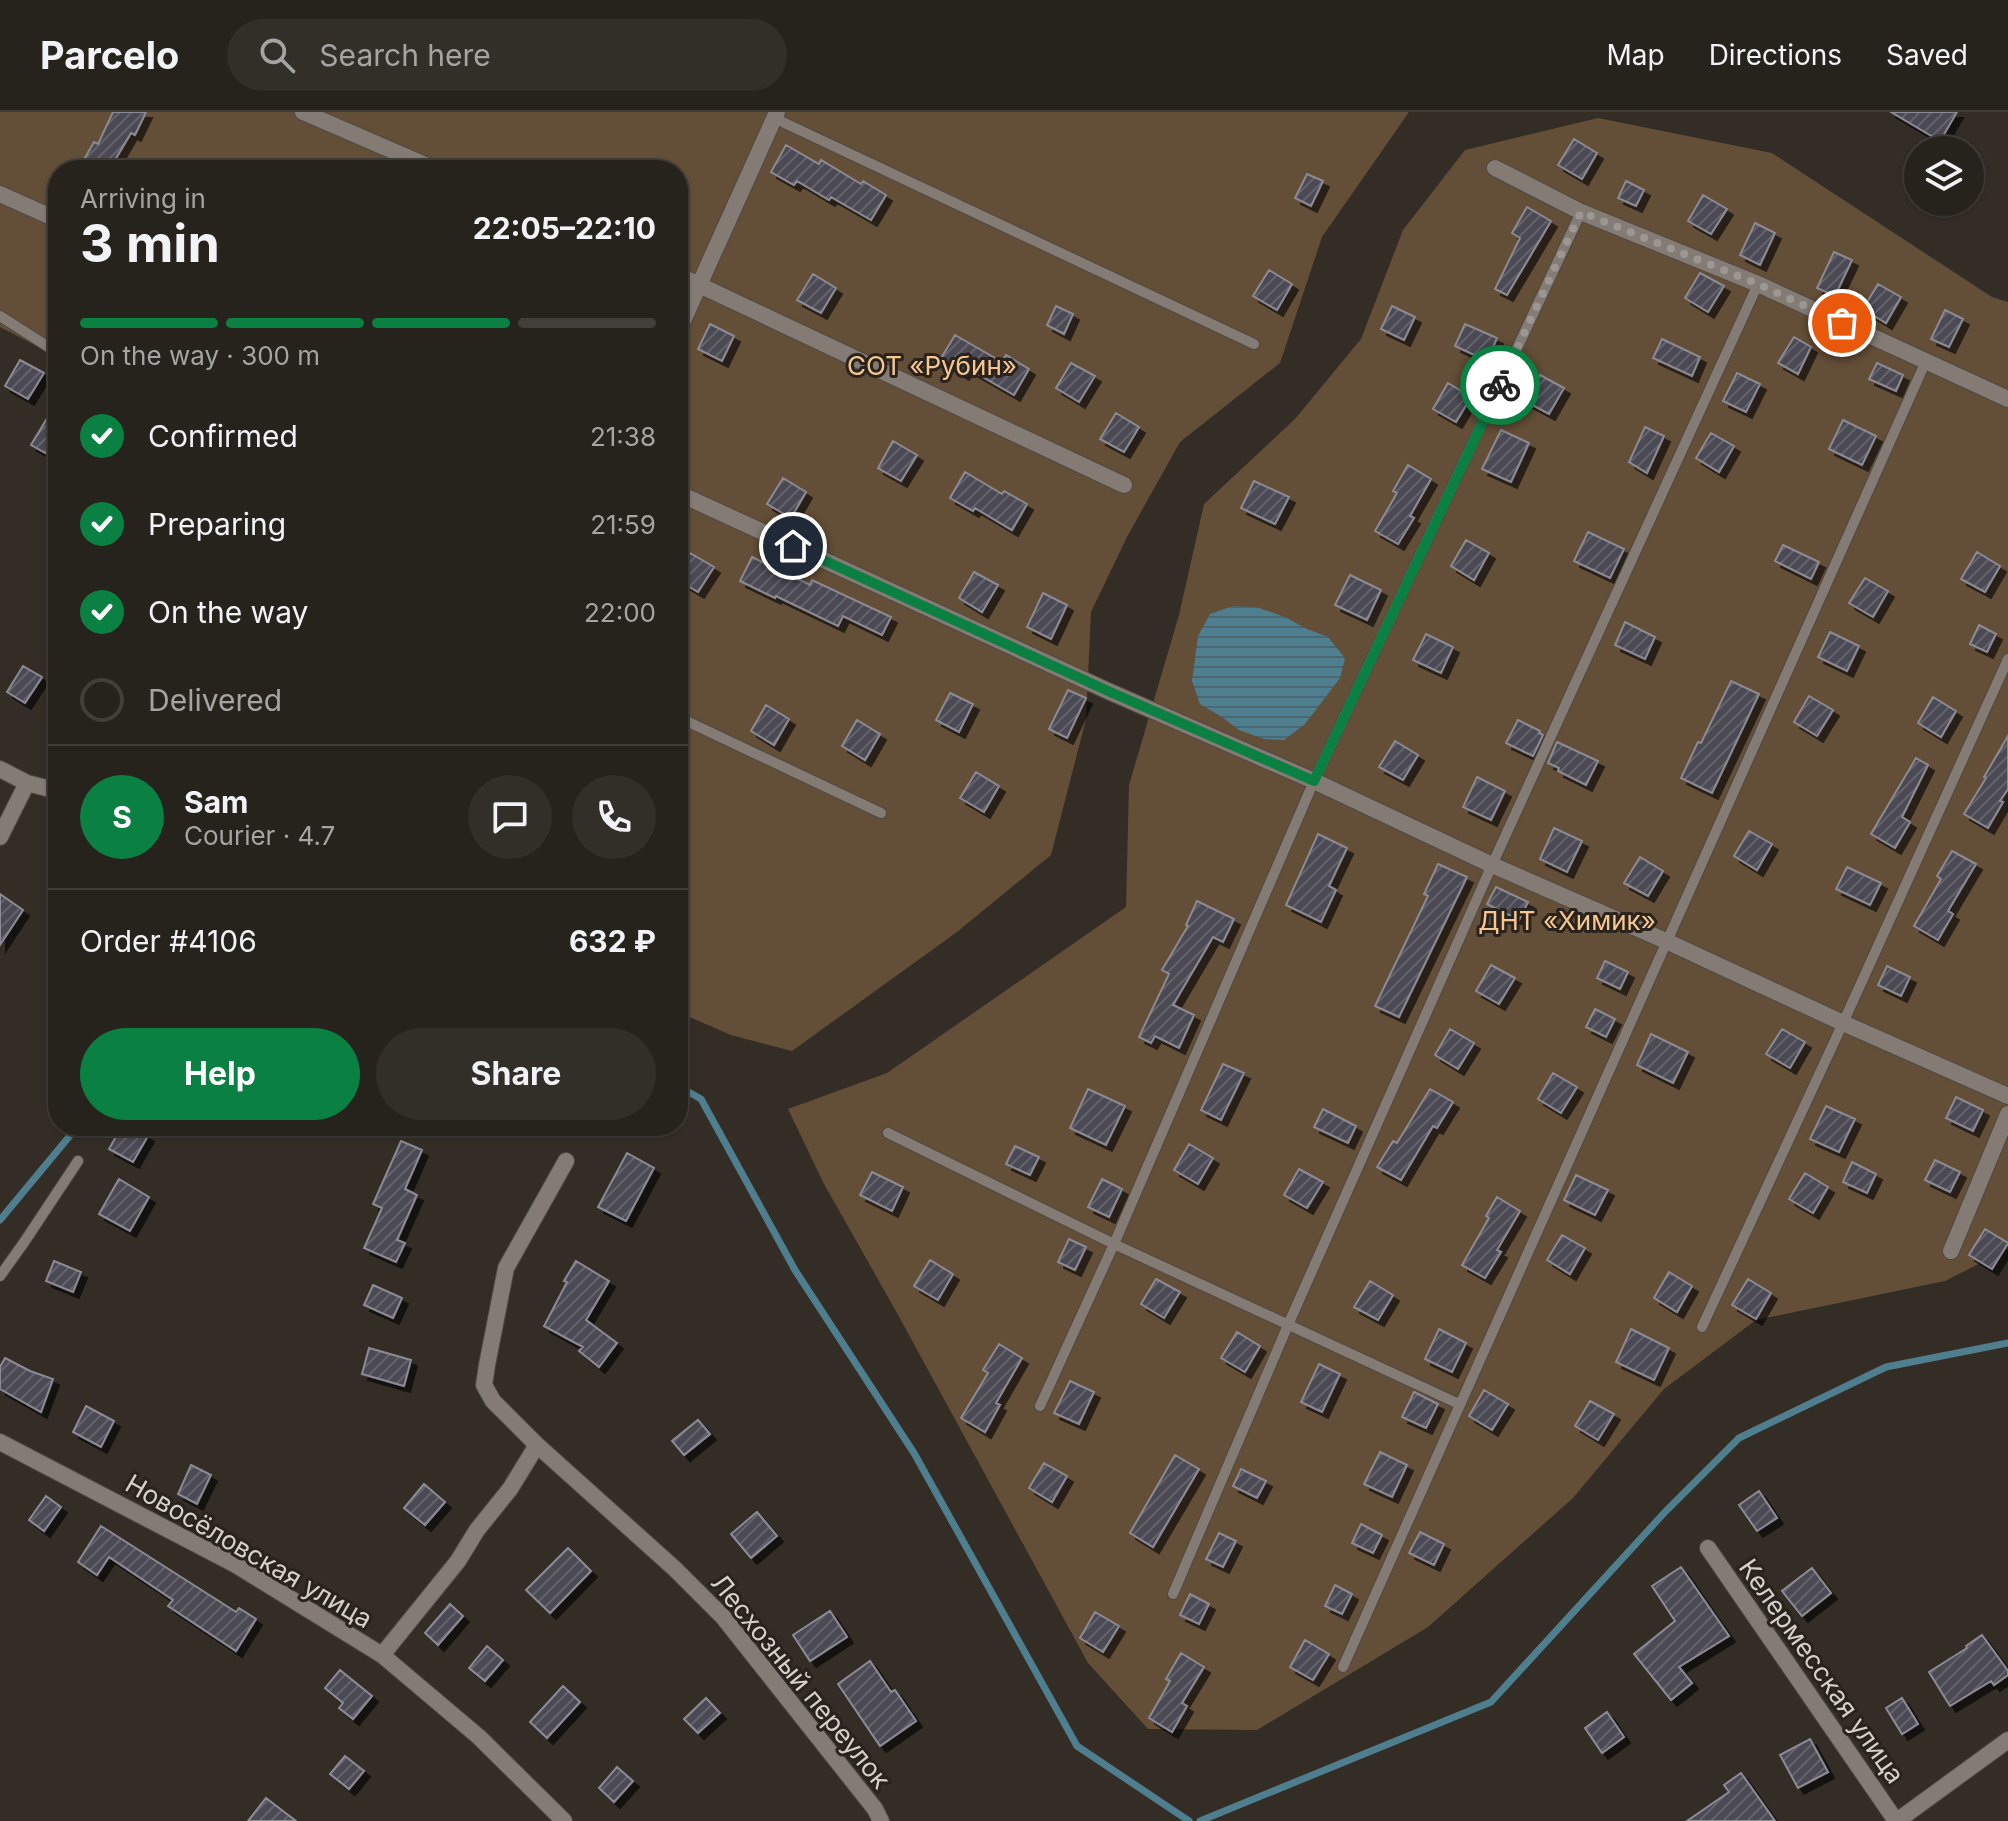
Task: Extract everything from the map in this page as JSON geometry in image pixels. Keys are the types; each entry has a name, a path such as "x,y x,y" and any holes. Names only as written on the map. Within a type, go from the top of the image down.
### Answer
{"street":[{"path":"303,112 414,160"},
{"path":"688,309 776,115"},
{"path":"1495,168 1581,212 1758,284 2008,399"},
{"path":"0,194 48,216"},
{"path":"688,279 1124,485"},
{"path":"688,498 1108,691 1314,781 1492,865 2008,1096"},
{"path":"0,769 27,783 48,788"},
{"path":"0,837 27,783"},
{"path":"1951,1251 2008,1114"},
{"name":"Лесхозный переулок","path":"566,1161 506,1268 484,1385 493,1401 537,1445 675,1569 723,1617 875,1809 881,1821"},
{"name":"Новосёловская улица","path":"0,1442 236,1565 382,1655 479,1737 564,1821"},
{"path":"382,1655 458,1561 477,1530 510,1489 537,1445"},
{"name":"Келермесская улица","path":"1708,1548 1896,1821"},
{"path":"1896,1821 2008,1740"}],"lane":[{"path":"776,115 1254,344"},
{"path":"1040,1406 1114,1244 1314,781 1581,212"},
{"path":"1173,1594 1288,1325 1492,865 1758,284"},
{"path":"0,316 48,347"},
{"path":"1343,1667 1926,361"},
{"path":"1702,1327 2008,659"},
{"path":"688,722 881,813"},
{"path":"888,1133 1114,1244 1459,1404"},
{"path":"0,1276 78,1161"}],"green space":[{"name":"СОТ «Рубин»","path":"0,112 1409,112 1322,237 1280,363 1180,442 1127,537 1091,612 1086,719 1051,855 957,932 792,1051 731,1035 688,1016 688,160 48,160 48,352 0,327"},
{"name":"ДНТ «Химик»","path":"1598,118 1772,153 1992,297 2008,302 2008,1249 1945,1281 1756,1320 1664,1389 1573,1498 1428,1627 1257,1730 1148,1729 1088,1663 824,1184 788,1109 887,1073 1126,907 1129,785 1179,615 1204,504 1295,419 1361,339 1403,230 1465,150"}],"water":[{"path":"1233,606 1256,607 1285,617 1328,637 1345,658 1340,678 1305,724 1284,740 1264,739 1239,730 1200,704 1192,681 1198,636 1210,614"}],"building":[{"path":"113,112 146,112 135,135 131,133 115,160 84,160 94,142 98,144"},
{"path":"1891,112 1957,112 1943,136 1932,136"},
{"path":"1574,139 1597,153 1582,179 1558,165"},
{"path":"786,145 886,195 871,220 831,197 829,200 797,181 794,185 771,172"},
{"path":"1307,174 1323,181 1311,206 1295,198"},
{"path":"1626,181 1644,190 1636,206 1618,198"},
{"path":"1703,195 1727,209 1711,234 1688,221"},
{"path":"1527,207 1551,221 1507,295 1495,289 1520,238 1512,233"},
{"path":"1755,223 1775,233 1760,265 1740,255"},
{"path":"1834,252 1852,260 1835,296 1817,288"},
{"path":"1269,270 1292,284 1277,310 1253,296"},
{"path":"1700,273 1724,286 1708,312 1685,298"},
{"path":"813,274 836,288 821,313 797,300"},
{"path":"1878,284 1901,297 1886,323 1863,309"},
{"path":"1056,306 1073,314 1064,334 1047,325"},
{"path":"1392,306 1415,317 1404,340 1381,329"},
{"path":"1945,310 1963,319 1949,347 1931,339"},
{"path":"710,324 734,336 722,361 698,349"},
{"path":"1465,324 1497,338 1487,361 1455,346"},
{"path":"955,335 1002,362 1006,355 1029,369 1014,395 967,368 963,374 940,360"},
{"path":"1794,337 1811,347 1798,374 1778,363"},
{"path":"1662,339 1700,357 1692,376 1653,358"},
{"path":"20,360 44,373 28,399 5,386"},
{"path":"1071,363 1095,376 1079,402 1056,388"},
{"path":"1877,363 1903,375 1896,391 1869,379"},
{"path":"1737,373 1760,384 1746,412 1723,401"},
{"path":"1540,375 1564,388 1549,414 1525,401"},
{"path":"1448,383 1471,397 1456,422 1433,409"},
{"path":"1116,413 1139,427 1124,452 1100,439"},
{"path":"48,417 48,454 31,445"},
{"path":"1843,420 1876,436 1862,465 1829,449"},
{"path":"1645,427 1664,436 1647,473 1629,462"},
{"path":"1501,430 1529,443 1511,482 1482,469"},
{"path":"1711,433 1734,446 1719,472 1696,458"},
{"path":"893,441 917,455 901,481 878,468"},
{"path":"1408,465 1431,479 1410,516 1414,518 1398,544 1375,531 1397,493 1393,491"},
{"path":"965,472 1002,494 1004,491 1027,504 1012,530 975,508 973,511 950,498"},
{"path":"783,478 806,492 791,518 767,504"},
{"path":"1254,481 1289,497 1275,524 1241,508"},
{"path":"1588,532 1624,549 1610,578 1574,561"},
{"path":"1466,540 1489,553 1474,580 1451,566"},
{"path":"1783,545 1819,562 1811,579 1775,561"},
{"path":"1977,552 2000,566 1985,592 1961,579"},
{"path":"690,553 714,567 698,592 688,586"},
{"path":"752,557 810,585 812,580 891,617 882,635 843,616 838,626 740,581"},
{"path":"974,572 998,585 982,612 959,598"},
{"path":"1350,575 1381,590 1367,620 1335,605"},
{"path":"1865,578 1888,591 1873,617 1849,603"},
{"path":"1043,593 1067,605 1051,639 1027,627"},
{"path":"1625,622 1655,637 1645,659 1615,645"},
{"path":"1979,625 1996,634 1987,652 1970,644"},
{"path":"1830,632 1859,646 1847,671 1818,657"},
{"path":"1426,634 1453,647 1441,673 1413,660"},
{"path":"23,666 42,677 25,703 7,692"},
{"path":"1731,681 1759,694 1712,793 1681,778"},
{"path":"1068,690 1086,698 1067,738 1049,729"},
{"path":"950,693 973,704 959,732 936,720"},
{"path":"1809,696 1833,710 1817,736 1794,722"},
{"path":"1933,697 1956,711 1941,737 1918,723"},
{"path":"766,705 789,719 774,745 751,731"},
{"path":"857,720 880,734 865,760 842,746"},
{"path":"1518,720 1543,735 1533,756 1506,743"},
{"path":"2008,736 2008,789 1988,828 1964,814"},
{"path":"1395,741 1418,755 1403,780 1379,767"},
{"path":"1557,742 1598,761 1586,785 1548,763"},
{"path":"1916,758 1928,765 1902,817 1910,822 1895,848 1871,834"},
{"path":"976,772 999,786 984,812 960,798"},
{"path":"1477,777 1505,791 1491,820 1463,807"},
{"path":"1554,828 1582,841 1567,872 1540,859"},
{"path":"1749,831 1772,844 1757,870 1734,856"},
{"path":"1318,834 1347,848 1329,886 1336,890 1321,922 1286,905"},
{"path":"1952,851 1976,864 1948,911 1953,914 1938,940 1914,926 1941,879 1937,876"},
{"path":"1640,857 1663,871 1648,896 1624,883"},
{"path":"1438,864 1467,877 1399,1017 1375,1006 1428,896 1424,894"},
{"path":"1847,867 1881,883 1870,905 1836,889"},
{"path":"1496,887 1528,902 1519,920 1487,904"},
{"path":"0,894 23,910 0,945"},
{"path":"1197,901 1234,919 1223,942 1213,937 1173,1005 1194,1015 1179,1048 1155,1036 1151,1043 1139,1037 1169,974 1162,970 1188,926"},
{"path":"1605,961 1628,972 1620,989 1597,978"},
{"path":"1491,965 1515,978 1499,1004 1476,991"},
{"path":"1887,966 1910,977 1901,996 1878,985"},
{"path":"1595,1009 1615,1019 1606,1037 1586,1027"},
{"path":"1450,1029 1474,1043 1458,1069 1435,1055"},
{"path":"1782,1029 1805,1042 1790,1068 1766,1054"},
{"path":"1651,1034 1688,1052 1673,1083 1637,1065"},
{"path":"1223,1064 1244,1073 1221,1120 1201,1110"},
{"path":"1553,1073 1577,1087 1561,1113 1538,1099"},
{"path":"1088,1089 1125,1106 1106,1145 1070,1128"},
{"path":"1430,1089 1453,1102 1437,1128 1433,1126 1401,1180 1377,1167 1393,1141 1397,1143"},
{"path":"1956,1097 1983,1110 1973,1131 1946,1118"},
{"path":"1826,1106 1855,1119 1839,1152 1810,1139"},
{"path":"1323,1109 1356,1126 1348,1143 1314,1127"},
{"path":"116,1136 148,1136 133,1162 109,1149"},
{"path":"401,1141 422,1150 405,1189 417,1195 397,1240 405,1243 396,1262 364,1248 382,1208 373,1204"},
{"path":"1189,1144 1213,1158 1198,1184 1174,1170"},
{"path":"1015,1146 1039,1157 1030,1175 1006,1164"},
{"path":"627,1153 654,1168 626,1221 598,1207"},
{"path":"1935,1160 1960,1172 1950,1192 1925,1180"},
{"path":"1852,1162 1876,1174 1867,1193 1843,1182"},
{"path":"1299,1169 1323,1182 1307,1208 1284,1195"},
{"path":"872,1172 903,1187 892,1211 860,1195"},
{"path":"1805,1173 1828,1187 1813,1213 1789,1199"},
{"path":"1576,1175 1608,1190 1595,1215 1564,1200"},
{"path":"119,1179 149,1197 130,1231 99,1214"},
{"path":"1102,1179 1122,1189 1109,1217 1088,1207"},
{"path":"1497,1197 1520,1211 1485,1278 1462,1265 1489,1218 1486,1216"},
{"path":"1985,1229 2008,1243 1992,1269 1969,1255"},
{"path":"1562,1235 1585,1248 1570,1274 1547,1260"},
{"path":"1069,1239 1086,1247 1075,1270 1058,1262"},
{"path":"930,1260 953,1274 938,1300 914,1286"},
{"path":"54,1261 81,1272 73,1292 46,1281"},
{"path":"576,1261 609,1281 586,1320 617,1343 599,1367 579,1351 583,1347 544,1326"},
{"path":"1669,1272 1692,1286 1677,1312 1654,1298"},
{"path":"1156,1279 1180,1292 1164,1318 1141,1304"},
{"path":"1748,1279 1771,1293 1756,1319 1732,1305"},
{"path":"1370,1281 1393,1295 1378,1320 1354,1307"},
{"path":"373,1285 402,1298 393,1318 364,1305"},
{"path":"1439,1329 1466,1343 1452,1372 1425,1359"},
{"path":"1631,1329 1669,1348 1654,1380 1616,1362"},
{"path":"1237,1332 1260,1346 1245,1372 1221,1358"},
{"path":"999,1344 1022,1358 996,1403 1000,1405 985,1432 961,1418 988,1373 983,1370"},
{"path":"369,1348 411,1360 404,1386 362,1374"},
{"path":"5,1358 53,1379 41,1412 0,1389 0,1367"},
{"path":"1319,1364 1340,1374 1322,1412 1301,1402"},
{"path":"1070,1381 1094,1392 1079,1424 1054,1413"},
{"path":"1484,1390 1508,1404 1492,1430 1469,1416"},
{"path":"1414,1392 1438,1404 1426,1428 1402,1417"},
{"path":"1590,1401 1614,1414 1598,1440 1575,1426"},
{"path":"86,1406 114,1421 101,1447 73,1432"},
{"path":"698,1420 710,1434 684,1455 672,1441"},
{"path":"1380,1452 1407,1465 1392,1497 1364,1484"},
{"path":"1175,1455 1199,1469 1153,1547 1130,1533"},
{"path":"1044,1463 1067,1476 1052,1502 1029,1488"},
{"path":"191,1465 211,1475 197,1504 178,1494"},
{"path":"1241,1469 1266,1481 1257,1498 1233,1486"},
{"path":"424,1484 445,1502 425,1525 404,1508"},
{"path":"1759,1491 1777,1518 1757,1531 1739,1505"},
{"path":"46,1496 61,1507 44,1531 29,1520"},
{"path":"757,1512 777,1536 751,1558 731,1534"},
{"path":"1361,1524 1382,1535 1373,1553 1352,1543"},
{"path":"101,1526 236,1612 239,1608 256,1619 236,1651 168,1606 173,1600 109,1557 97,1575 78,1562"},
{"path":"1420,1532 1444,1544 1434,1565 1409,1553"},
{"path":"1219,1533 1236,1541 1223,1567 1206,1559"},
{"path":"568,1548 591,1571 550,1613 526,1590"},
{"path":"1681,1567 1729,1636 1679,1667 1692,1683 1671,1700 1634,1654 1675,1621 1652,1586"},
{"path":"1812,1568 1831,1593 1802,1616 1782,1591"},
{"path":"1335,1585 1352,1594 1342,1614 1325,1606"},
{"path":"1190,1594 1209,1604 1199,1624 1180,1615"},
{"path":"450,1604 463,1616 438,1645 425,1633"},
{"path":"830,1611 847,1637 810,1661 793,1635"},
{"path":"1095,1612 1119,1626 1103,1652 1080,1638"},
{"path":"1982,1635 2008,1675 1994,1685 1991,1681 1950,1706 1929,1672"},
{"path":"1305,1640 1329,1654 1313,1680 1290,1667"},
{"path":"487,1646 503,1660 485,1681 469,1668"},
{"path":"1181,1653 1204,1667 1182,1703 1187,1706 1172,1732 1149,1718 1170,1681 1166,1679"},
{"path":"870,1661 916,1721 880,1746 838,1684"},
{"path":"340,1670 372,1696 353,1719 339,1708 343,1703 325,1688"},
{"path":"563,1686 580,1702 547,1738 530,1722"},
{"path":"706,1698 720,1713 698,1733 684,1719"},
{"path":"1902,1698 1918,1724 1902,1734 1886,1708"},
{"path":"1607,1712 1624,1737 1602,1753 1585,1728"},
{"path":"1810,1739 1828,1772 1798,1788 1780,1755"},
{"path":"345,1756 364,1771 349,1789 330,1774"},
{"path":"617,1767 633,1781 614,1802 599,1788"},
{"path":"1741,1773 1775,1821 1687,1821 1729,1792 1724,1785"},
{"path":"266,1798 296,1821 248,1821"}],"waterway":[{"path":"688,1092 701,1099 795,1270 914,1453 1077,1746 1189,1821"},
{"path":"0,1220 70,1136"},
{"path":"1200,1821 1491,1702 1665,1512 1739,1438 1886,1367 2008,1343"}],"way so far":[{"path":"1500,385 1581,212 1758,284 1842,323"}],"route":[{"path":"793,546 1108,691 1314,781 1500,385"}]}
